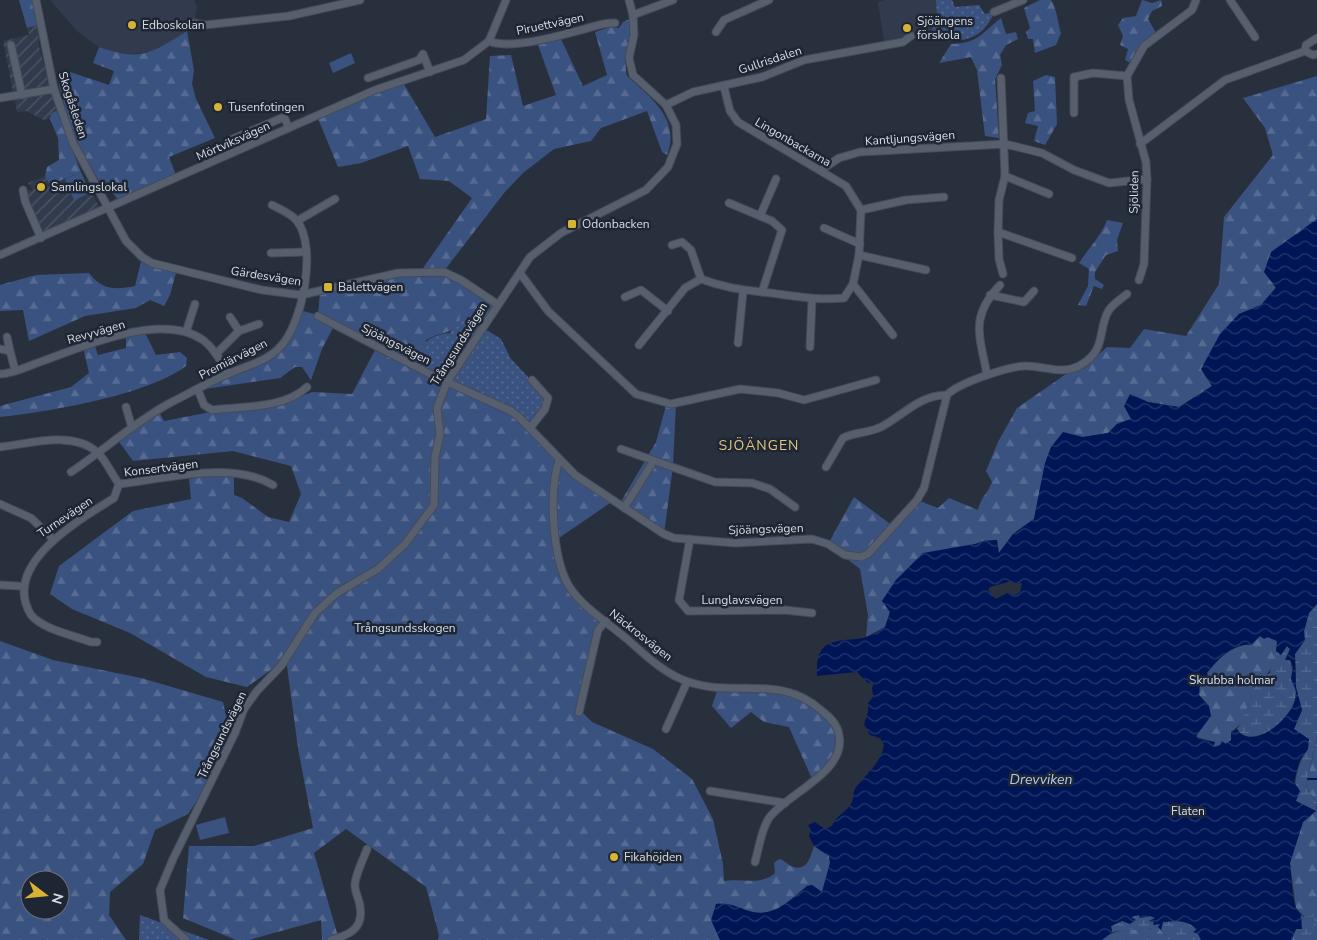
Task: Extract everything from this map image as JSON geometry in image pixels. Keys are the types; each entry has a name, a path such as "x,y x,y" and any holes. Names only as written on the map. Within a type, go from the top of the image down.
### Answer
{"street":[{"name":"Skogåsleden","path":"36,0 54,89 73,143 108,209"},
{"path":"194,22 205,25 289,16 360,0"},
{"path":"489,41 506,0"},
{"name":"Trångsundsvägen","path":"186,940 164,920 160,890 172,859 235,733 244,709 257,691 281,666 315,613 337,593 378,569 405,544 434,505 436,457 440,434 437,408 447,382 530,257 561,233 640,194 656,182 668,167 677,144 676,125 666,105 633,75 629,58 634,35 633,15 629,0"},
{"path":"633,15 672,0"},
{"path":"716,32 724,20 770,0"},
{"path":"994,12 1023,0"},
{"path":"1074,113 1074,77 1093,73 1127,76 1144,46 1192,10 1196,0"},
{"path":"1230,0 1255,37"},
{"name":"Piruettvägen","path":"489,41 498,45 520,43 582,30 607,22 616,23"},
{"name":"Gullrisdalen","path":"666,105 694,92 724,87 762,77 804,60 896,44 911,36"},
{"path":"1305,51 1306,44 1317,38"},
{"name":"Mörtviksvägen","path":"0,255 375,90 464,60 489,41"},
{"path":"10,45 22,95"},
{"path":"1305,51 1313,56 1317,54"},
{"path":"1140,144 1225,80 1305,51"},
{"path":"368,78 419,60 423,54 430,72"},
{"name":"Sjöliden","path":"1127,76 1128,100 1146,162 1144,264 1139,280"},
{"path":"1000,78 1005,144 1005,176 999,200 998,232 999,259 1003,274"},
{"name":"Lingonbackarna","path":"724,87 730,111 738,122 846,186 861,210"},
{"path":"0,98 54,89"},
{"path":"228,141 284,117 289,128"},
{"name":"Kantljungsvägen","path":"821,170 839,158 860,152 1005,144 1042,153 1074,170 1110,183 1147,179"},
{"path":"1005,176 1049,194"},
{"path":"760,216 776,179"},
{"path":"23,190 25,201 41,238"},
{"path":"672,245 682,242 691,250 701,278 721,287 743,292 762,292 812,299 844,298 853,284 860,255 861,210 906,200 944,197"},
{"path":"297,221 335,200"},
{"path":"729,204 772,221 782,230 762,292"},
{"path":"272,205 297,221 303,232 306,252 305,284 301,295"},
{"name":"Gärdesvägen","path":"108,209 126,241 142,258 152,263 254,288 301,295 398,272 444,272 461,280 497,304"},
{"path":"824,228 860,244"},
{"path":"998,232 1072,258"},
{"path":"271,254 306,252"},
{"path":"860,255 926,270"},
{"path":"520,273 548,311 636,394 671,404 740,389 778,393 804,400 876,380"},
{"path":"639,345 685,288 701,278"},
{"path":"853,284 893,335"},
{"path":"987,375 979,318 986,300 1000,285"},
{"path":"625,297 641,290 668,310"},
{"path":"990,295 1024,302 1034,291"},
{"path":"738,343 743,292"},
{"path":"826,467 843,438 880,428 912,405 934,395 947,395 952,390 987,375 1020,366 1069,370 1081,365 1100,345 1109,310 1126,294"},
{"name":"Premiärvägen","path":"98,453 158,410 228,374 256,363 279,349 294,325 301,295"},
{"path":"810,347 812,299"},
{"path":"186,332 195,304"},
{"name":"Sjöängsvägen","path":"318,316 447,382 511,411 575,475 664,534 674,538 757,543 812,539 828,544 845,555 862,557 868,554 917,500 924,488 947,395"},
{"path":"230,317 239,331"},
{"path":"216,354 239,331 259,324"},
{"name":"Revyvägen","path":"0,374 109,338 150,330 172,329 186,332 203,340 216,354 228,374"},
{"path":"7,337 15,370"},
{"path":"0,348 10,351"},
{"path":"530,428 545,409 548,398 532,380"},
{"name":"Premiärvägen","path":"198,390 204,405 212,410 282,402 299,395 307,387"},
{"path":"126,407 132,428"},
{"path":"0,447 67,440 78,442 98,453 71,472"},
{"path":"621,449 653,462 667,464 715,482 752,483 770,489 795,507"},
{"name":"Konsertvägen","path":"98,453 119,484 222,471 265,480 273,485"},
{"name":"Näckrosvägen","path":"559,460 554,485 555,536 564,574 569,586 584,604 646,656 687,682 713,688 775,688 818,707 836,726 840,736 839,748 828,769 785,803 767,822 755,862"},
{"path":"624,508 653,462"},
{"name":"Turnevägen","path":"20,586 25,566 43,545 114,498 119,484"},
{"path":"0,504 31,518 52,538"},
{"name":"Lunglavsvägen","path":"690,539 679,600 688,611 785,610 812,614"},
{"path":"0,586 20,586 22,596 31,615 45,625 91,642 97,642"},
{"path":"579,712 598,630 606,621"},
{"path":"666,729 687,682"},
{"path":"710,791 785,803"},
{"path":"331,940 350,934 356,930 360,922 360,907 355,884 367,849"}],"shaded area":[{"name":"Edboskolan","path":"50,0 194,0 197,7 194,23 187,31 153,52 131,54 117,53 99,47 78,32"},
{"name":"Sjöängens förskola","path":"885,0 936,0 937,20 927,38 911,36 885,46 878,2"},
{"path":"38,25 39,47 57,111 51,113 50,119 44,120 26,111 17,112 3,41 29,35 27,28"},
{"path":"81,174 100,208 41,238 23,190 33,190 28,183 45,176 50,185"}],"green space":[{"path":"19,0 32,0 38,25 27,28"},
{"path":"936,0 952,0 955,7 979,5 985,14 994,12 983,30 967,39 948,41 927,38 937,20"},
{"path":"1040,0 1051,0 1061,33 1056,45 1035,53 1033,39 1028,39 1026,32 1030,28 1024,8"},
{"path":"1142,0 1152,3 1161,0 1162,6 1152,11 1148,19 1156,33 1131,63 1125,60 1128,49 1120,45 1123,36 1118,25 1123,18 1136,16"},
{"path":"1001,18 1006,34 1016,32 1018,39 1006,45 1000,55 1002,65 995,79 999,138 985,136 977,70 971,57 939,63 951,44 968,42 974,39"},
{"path":"630,19 630,34 626,54 627,76 645,92 667,120 670,130 670,142 667,155 662,152 647,111 601,128 591,141 554,149 523,173 504,193 444,271 497,304 483,327 460,314 459,325 426,340 425,356 411,364 334,326 322,349 311,380 302,367 295,367 280,378 198,390 279,349 299,310 318,315 320,292 421,271 472,198 449,181 420,179 408,146 361,163 338,167 317,116 402,81 435,137 486,119 490,56 511,55 523,106 556,95 538,45 561,39 583,86 607,75 595,32 610,27 619,28 623,22"},
{"path":"187,31 194,70 192,84 196,99 215,138 169,157 177,178 120,203 115,195 97,178 84,156 70,121 59,85 67,71 109,85 114,71 93,63 99,47 126,54 146,53 155,50"},
{"path":"351,53 355,63 333,73 329,63"},
{"path":"1046,75 1055,77 1057,124 1045,145 1034,141 1038,126 1025,123 1028,113 1035,111 1033,81"},
{"path":"1317,76 1317,219 1276,287 1261,305 1239,314 1201,369 1212,386 1179,407 1148,402 1130,394 1132,419 1117,424 1108,433 1083,437 1045,463 1034,519 1013,534 998,554 997,540 982,541 896,580 882,601 890,612 885,627 866,637 868,615 860,569 828,544 854,497 893,526 917,500 938,508 949,498 978,510 992,482 986,471 998,442 1017,408 1069,372 1084,368 1107,347 1130,348 1144,329 1186,336 1219,284 1224,217 1273,155 1265,128 1243,98"},
{"path":"57,111 81,172 50,185 45,176 47,167 59,160 58,138 50,119 51,113"},
{"path":"81,172 90,193 74,200 65,179"},
{"path":"1107,220 1123,223 1117,240 1118,251 1106,255 1095,272 1095,279 1104,285 1102,289 1094,286 1086,306 1078,305 1088,286 1089,269 1079,263 1098,237"},
{"path":"142,257 177,269 170,295 164,306 150,300 136,308 85,316 29,341 23,310 0,311 0,285 36,275 89,273 104,286 121,288 135,286"},
{"path":"459,313 501,339 511,359 548,398 530,428 411,364 426,342 435,336 450,333"},
{"path":"144,331 156,355 180,352 187,358 186,366 148,386 123,394 44,411 0,417 0,406 71,387 89,373 83,347 94,343 98,355 126,348 126,335"},
{"name":"Trångsundsskogen","path":"375,350 511,411 559,460 613,501 556,540 569,586 606,621 598,630 580,710 592,722 653,749 692,779 713,819 723,864 724,881 751,881 770,877 775,873 774,863 779,859 792,866 803,867 810,858 814,846 829,856 830,863 822,892 812,885 807,886 781,907 758,913 749,911 719,937 720,940 438,940 439,935 426,887 346,829 314,853 339,940 322,940 321,920 249,940 236,940 183,918 189,846 254,846 313,828 298,748 286,659 247,687 206,677 130,633 72,609 50,594 59,566 133,511 191,499 189,479 223,474 234,476 234,495 242,498 268,517 289,522 301,494 291,466 233,451 133,461 117,439 158,410 164,421 216,411 288,402 312,392 352,394"},
{"path":"667,402 676,402 673,466 664,534 619,505 656,442"},
{"path":"1317,604 1317,736 1306,787 1317,803 1316,811 1296,801 1295,787 1297,774 1301,761 1308,749 1294,729 1302,710 1296,689 1292,709 1277,726 1255,736 1242,734 1237,729 1257,683 1270,673 1271,667 1276,662 1276,651 1281,655 1287,646 1290,649 1286,660 1290,660 1296,687 1295,654 1304,640 1304,631 1309,613"},
{"name":"Skrubba holmar","path":"1260,636 1277,641 1276,662 1251,695 1243,722 1231,732 1231,740 1225,744 1222,741 1220,745 1213,747 1215,742 1196,737 1203,726 1209,706 1199,695 1200,682 1208,677 1207,673 1224,654 1250,643"},
{"path":"0,641 53,660 141,678 223,702 231,739 218,769 188,814 155,830 143,864 110,892 109,915 126,940 0,940"},
{"path":"768,687 818,707 840,736 828,769 813,781 789,727 764,722 751,712 731,728 712,706 718,688"},
{"path":"1317,737 1317,803 1306,787"},
{"path":"1317,809 1317,930 1296,908 1290,863 1303,822"},
{"path":"225,817 229,833 200,840 196,825"},
{"path":"140,915 209,940 139,940"},
{"path":"1139,915 1140,918 1150,916 1156,918 1150,920 1154,924 1160,924 1161,930 1163,922 1187,922 1195,928 1201,940 1169,940 1158,927 1112,932 1111,926 1122,921 1135,920 1131,917"},
{"path":"1301,915 1303,917 1314,916 1317,930 1313,940 1291,940"},
{"path":"1158,927 1169,940 1102,940 1115,932"},
{"path":"1317,930 1317,940 1313,940"}],"water":[{"name":"Drevviken","path":"1317,219 1317,604 1309,613 1304,631 1305,640 1295,654 1296,687 1302,710 1294,729 1309,739 1308,749 1300,760 1294,782 1300,791 1296,801 1316,811 1303,822 1290,863 1293,897 1296,908 1301,915 1302,929 1296,929 1291,940 1201,940 1198,934 1193,932 1197,929 1189,924 1177,921 1163,922 1161,930 1158,927 1160,924 1153,925 1154,922 1149,921 1155,918 1150,916 1140,918 1139,915 1131,917 1136,920 1130,924 1122,921 1111,926 1112,932 1102,940 720,940 711,920 716,904 729,904 757,913 766,912 781,907 807,886 812,885 822,892 830,863 829,856 814,846 809,836 811,830 808,825 815,822 825,829 832,826 836,819 850,805 854,790 880,757 884,745 880,738 870,735 864,724 868,712 868,703 873,697 872,688 874,682 868,683 857,672 817,676 817,663 823,648 836,641 866,637 885,627 890,612 882,601 896,580 923,553 980,543 982,541 997,540 999,553 1013,534 1034,519 1045,463 1051,447 1063,432 1083,437 1108,433 1117,424 1131,419 1124,406 1130,394 1148,402 1179,407 1212,386 1201,369 1220,334 1239,314 1261,305 1276,288 1264,272 1271,252","holes":["1012,581 1016,584 1022,583 1020,592 1015,595 1007,593 996,599 988,590 990,587","1260,636 1264,639 1268,637 1277,641 1276,651 1281,655 1287,646 1290,649 1285,660 1290,660 1293,667 1291,678 1296,693 1293,705 1288,714 1271,730 1252,737 1244,735 1237,729 1231,732 1231,740 1226,744 1222,741 1220,745 1213,747 1215,742 1199,739 1196,736 1211,716 1209,706 1199,695 1200,682 1208,677 1207,673 1226,653 1238,646 1251,645"]}],"waterway":[{"path":"1308,779 1317,779"}],"place":[{"name":"Edboskolan","path":"132,25"},
{"name":"Sjöängens förskola","path":"907,28"},
{"name":"Tusenfotingen","path":"218,107"},
{"name":"Samlingslokal","path":"41,187"},
{"name":"Odonbacken","path":"572,224"},
{"name":"Balettvägen","path":"328,287"},
{"name":"Fikahöjden","path":"614,857"}],"district":[{"name":"SJÖÄNGEN","path":"759,445"}],"park label":[{"name":"Flaten","path":"1188,811"}]}
